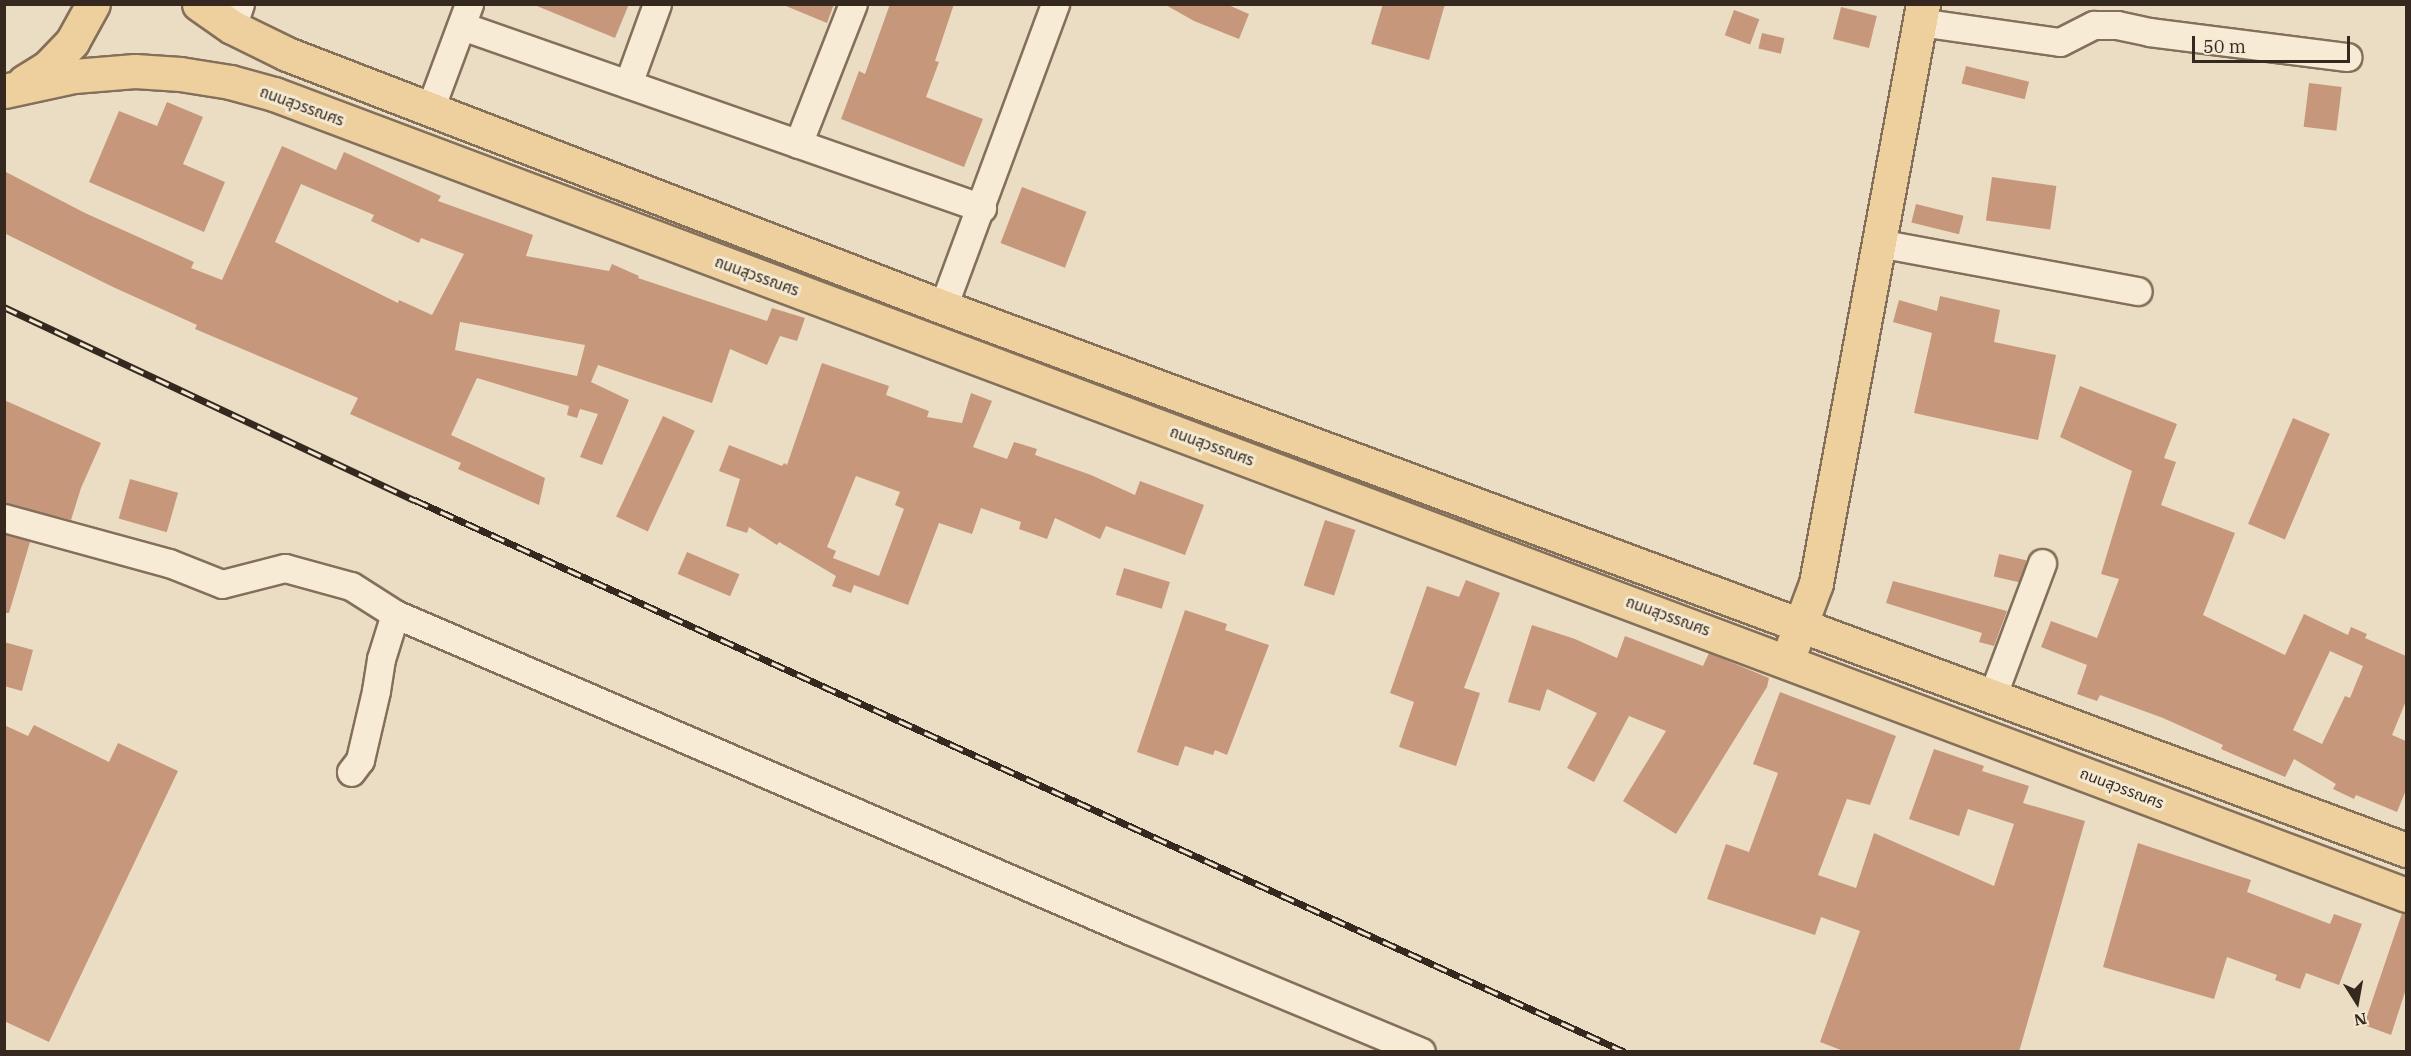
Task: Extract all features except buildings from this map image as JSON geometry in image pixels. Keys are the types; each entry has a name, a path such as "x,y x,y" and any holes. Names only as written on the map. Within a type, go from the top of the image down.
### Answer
{"main road":[{"path":"8,90 48,67 72,42 93,4"},
{"path":"199,4 236,16 287,54 943,307 2406,850"},
{"path":"1787,661 1816,583 1921,13"},
{"name":"ถนนสุวรรณศร","path":"8,90 74,76 135,71 210,78 274,94 2406,895"}],"street":[{"path":"628,84 657,4"},
{"path":"798,144 853,4"},
{"path":"943,307 1055,4"},
{"path":"1921,13 2061,42 2094,25 2117,25 2149,32 2347,57"},
{"path":"430,110 465,15 628,84 981,208"},
{"path":"1878,243 2138,291"},
{"path":"4,518 169,563 222,585 285,568 351,586 396,614 1109,921 1421,1052"},
{"path":"1992,697 2043,563"},
{"path":"351,772 360,760 381,659 396,614"}],"railway":[{"path":"4,307 415,500 1625,1052"}]}
